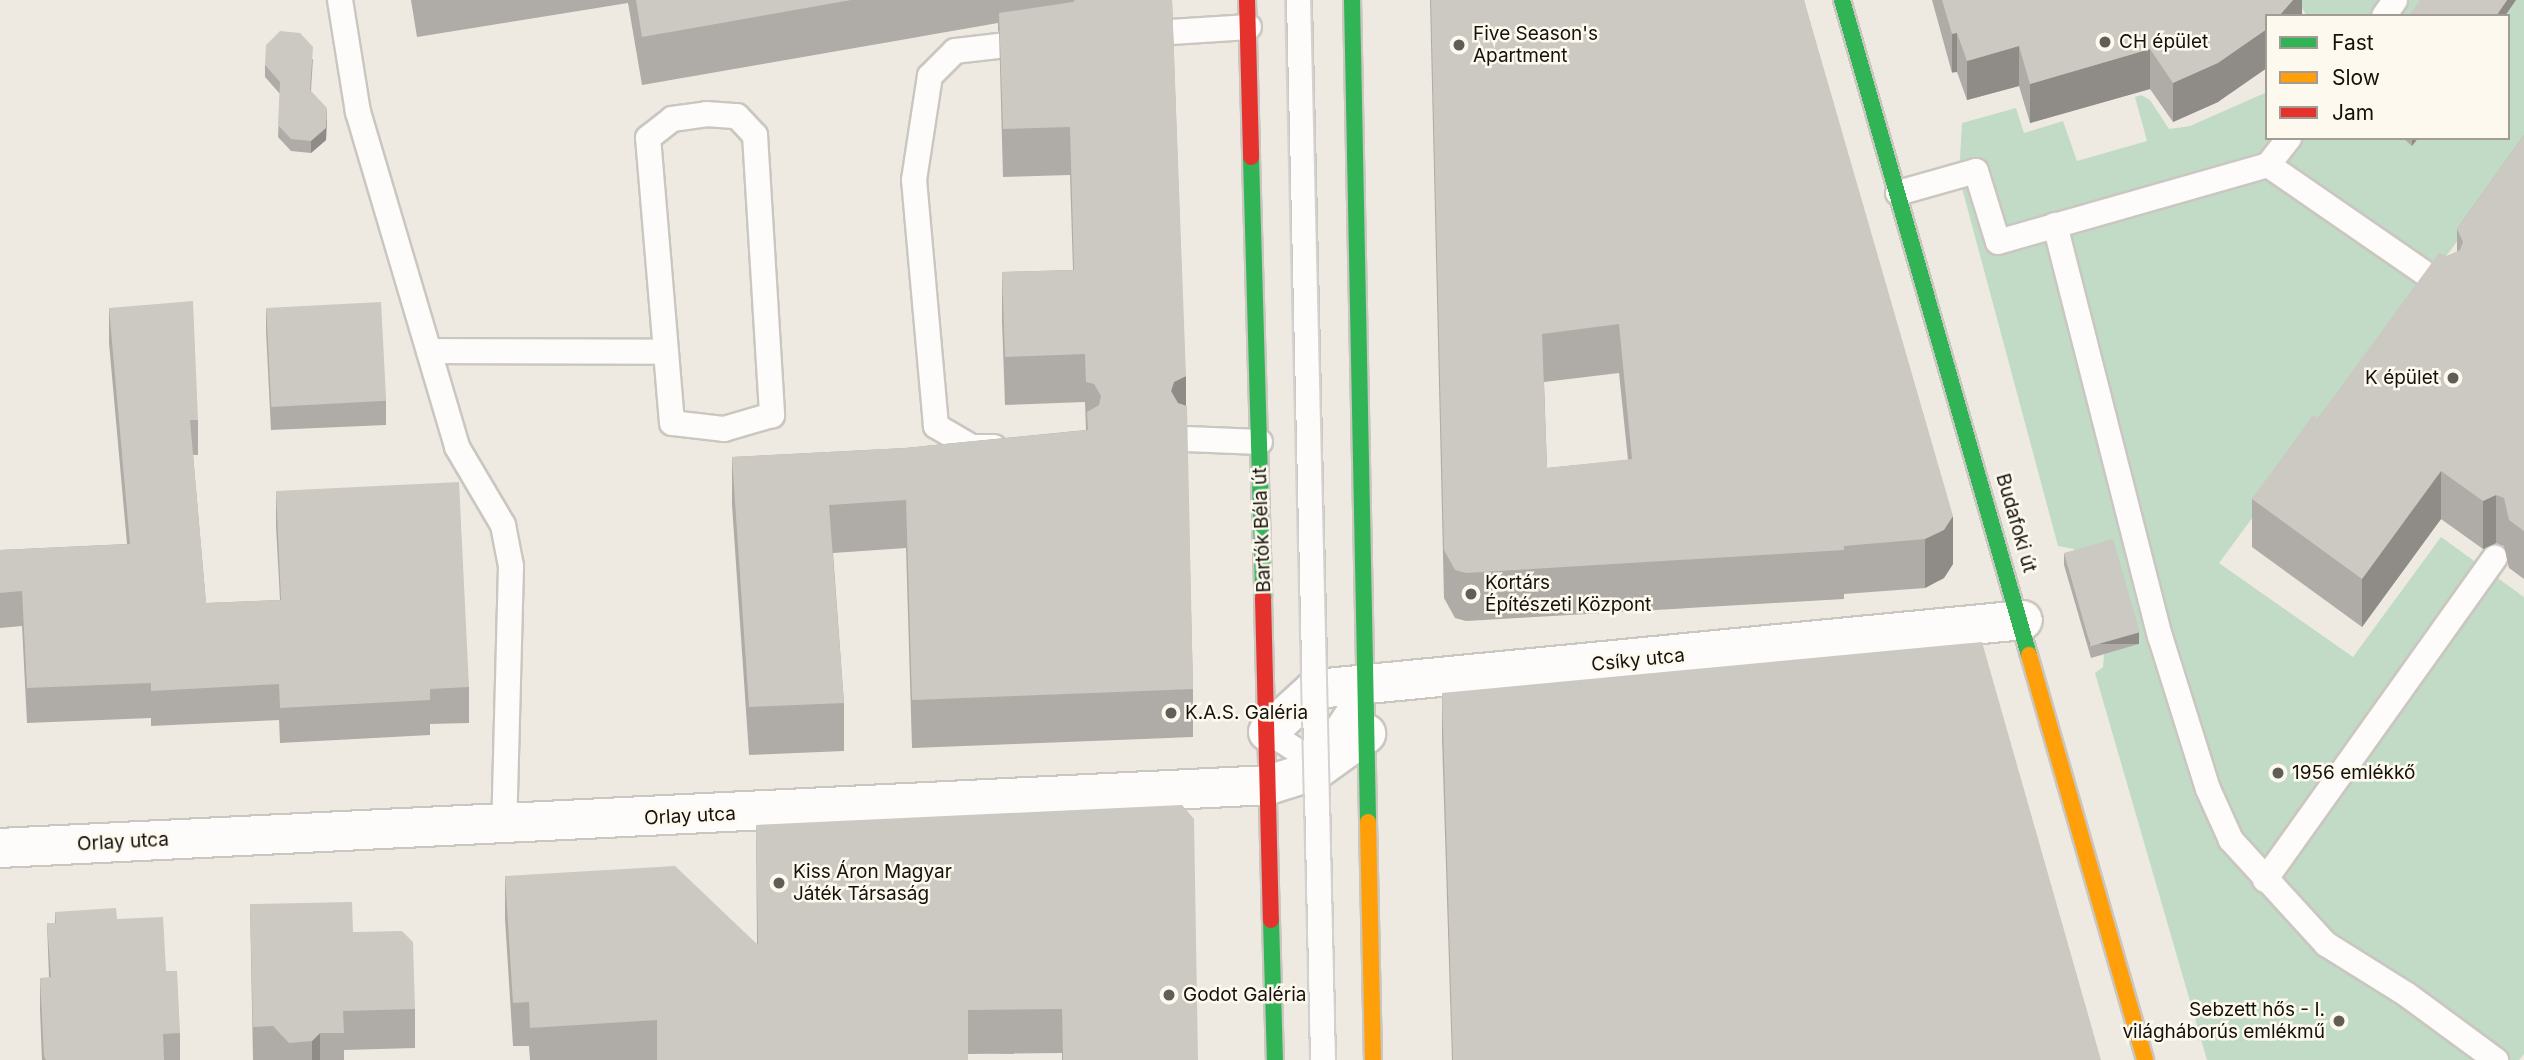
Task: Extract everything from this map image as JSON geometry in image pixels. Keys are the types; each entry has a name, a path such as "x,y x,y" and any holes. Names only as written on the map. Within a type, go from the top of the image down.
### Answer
{"main road":[{"name":"Bartók Béla út","path":"1247,0 1275,1060"},
{"path":"1352,0 1373,1060"},
{"name":"Budafoki út","path":"1842,0 2023,620 2145,1060"}],"street":[{"name":"Csíky utca","path":"1314,690 2023,620"},
{"path":"1268,732 1314,690"},
{"name":"Orlay utca","path":"0,848 1268,785 1316,766 1366,734"}],"lane":[{"path":"340,0 358,112 457,447 503,525 511,566 505,825"},
{"path":"1299,0 1322,1060"},
{"path":"1171,32 1249,27"},
{"path":"1023,446 972,447 936,426 914,180 930,76 955,51 1051,40"},
{"path":"737,117 755,135 772,415 724,429 672,423 664,352 648,138 672,119 737,117"},
{"path":"1898,193 1976,171 1998,242 2268,165 2287,140"},
{"path":"2268,165 2448,289"},
{"path":"2055,225 2160,636 2208,789 2231,840 2326,944 2496,1060"},
{"path":"429,351 664,352"},
{"path":"1186,439 1259,442"},
{"path":"2265,880 2495,558"},
{"path":"1316,766 1366,685"},
{"path":"1268,732 1316,766"}],"green space":[{"path":"2297,0 2524,0 2524,151 2219,563 2353,657 2441,537 2524,597 2524,1054 2519,1060 2207,1060 2095,673 2103,667 2104,654 2139,644 2077,561 2074,549 2058,546 1959,177 1962,123 2016,108 2024,133 2063,121 2077,161 2147,141 2135,97 2141,95 2150,100 2169,129 2190,126 2265,93 2265,140 2510,140 2510,14 2306,14"}],"building":[{"path":"636,0 851,0 642,37"},
{"path":"1075,0 1172,0 1186,376 1174,382 1171,391 1178,403 1187,406 1193,689 912,700 906,500 829,505 844,703 749,707 732,457 905,448 1088,430 1087,412 1099,405 1101,396 1094,384 1086,382 1085,354 1005,357 1002,272 1074,270 1070,127 1003,129 999,13"},
{"path":"1431,0 1804,0 1953,516 1944,530 1925,539 1844,546 1844,550 1466,573 1455,570 1444,550","holes":["1619,324 1632,459 1547,468 1542,334"]},
{"path":"1942,0 2293,0 2281,14 2265,14 2265,30 2218,63 2173,83 2150,49 2030,84 2019,46 1967,61 1957,33 1952,34"},
{"path":"2420,0 2507,0 2497,14 2410,14"},
{"path":"280,31 300,33 313,47 310,90 327,108 326,128 311,141 291,139 278,125 280,82 265,65 266,45"},
{"name":"K épület","path":"2524,135 2524,531 2509,520 2504,498 2496,495 2483,501 2441,471 2362,579 2252,499 2313,415 2318,418 2439,253 2447,256 2460,250 2463,242 2457,229"},
{"path":"193,301 198,420 190,420 206,603 281,600 276,491 459,482 469,687 430,689 430,700 280,708 279,684 151,691 151,683 27,688 22,591 0,593 0,550 130,544 109,308"},
{"path":"381,302 386,401 271,407 266,308"},
{"path":"2113,539 2140,632 2091,646 2064,553"},
{"path":"1982,642 2101,1060 1453,1060 1442,693"},
{"path":"1182,805 1194,819 1198,1060 1063,1060 1062,1009 968,1010 968,1060 657,1060 657,1020 530,1028 529,1002 513,1003 505,876 675,866 758,945 756,825"},
{"path":"352,902 353,932 402,931 413,942 415,1009 343,1011 344,1033 320,1033 312,1041 289,1043 273,1026 253,1027 250,904"},
{"path":"116,908 117,919 163,917 166,971 177,971 180,1033 163,1034 164,1060 46,1060 40,978 51,977 47,923 56,923 55,912"}],"tram line":[{"path":"1285,0 1310,1060"},
{"path":"1311,0 1336,1060"}],"traffic: fast":[{"path":"1352,0 1368,822"},
{"path":"1842,0 2029,655"},
{"path":"1251,157 1263,598"},
{"path":"1271,920 1275,1060"}],"traffic: slow":[{"path":"2029,655 2145,1060"},
{"path":"1368,822 1373,1060"}],"traffic: jam":[{"path":"1247,0 1251,157"},
{"path":"1263,598 1271,920"}],"place":[{"name":"CH épület","path":"2105,42"},
{"name":"Five Season's Apartment","path":"1459,45"},
{"name":"K épület","path":"2453,378"},
{"name":"Kortárs Építészeti Központ","path":"1471,594"},
{"name":"K.A.S. Galéria","path":"1171,713"},
{"name":"1956 emlékkő","path":"2278,773"},
{"name":"Kiss Áron Magyar Játék Társaság","path":"779,883"},
{"name":"Godot Galéria","path":"1169,995"},
{"name":"Sebzett hős - I. világháborús emlékmű","path":"2339,1021"}]}
